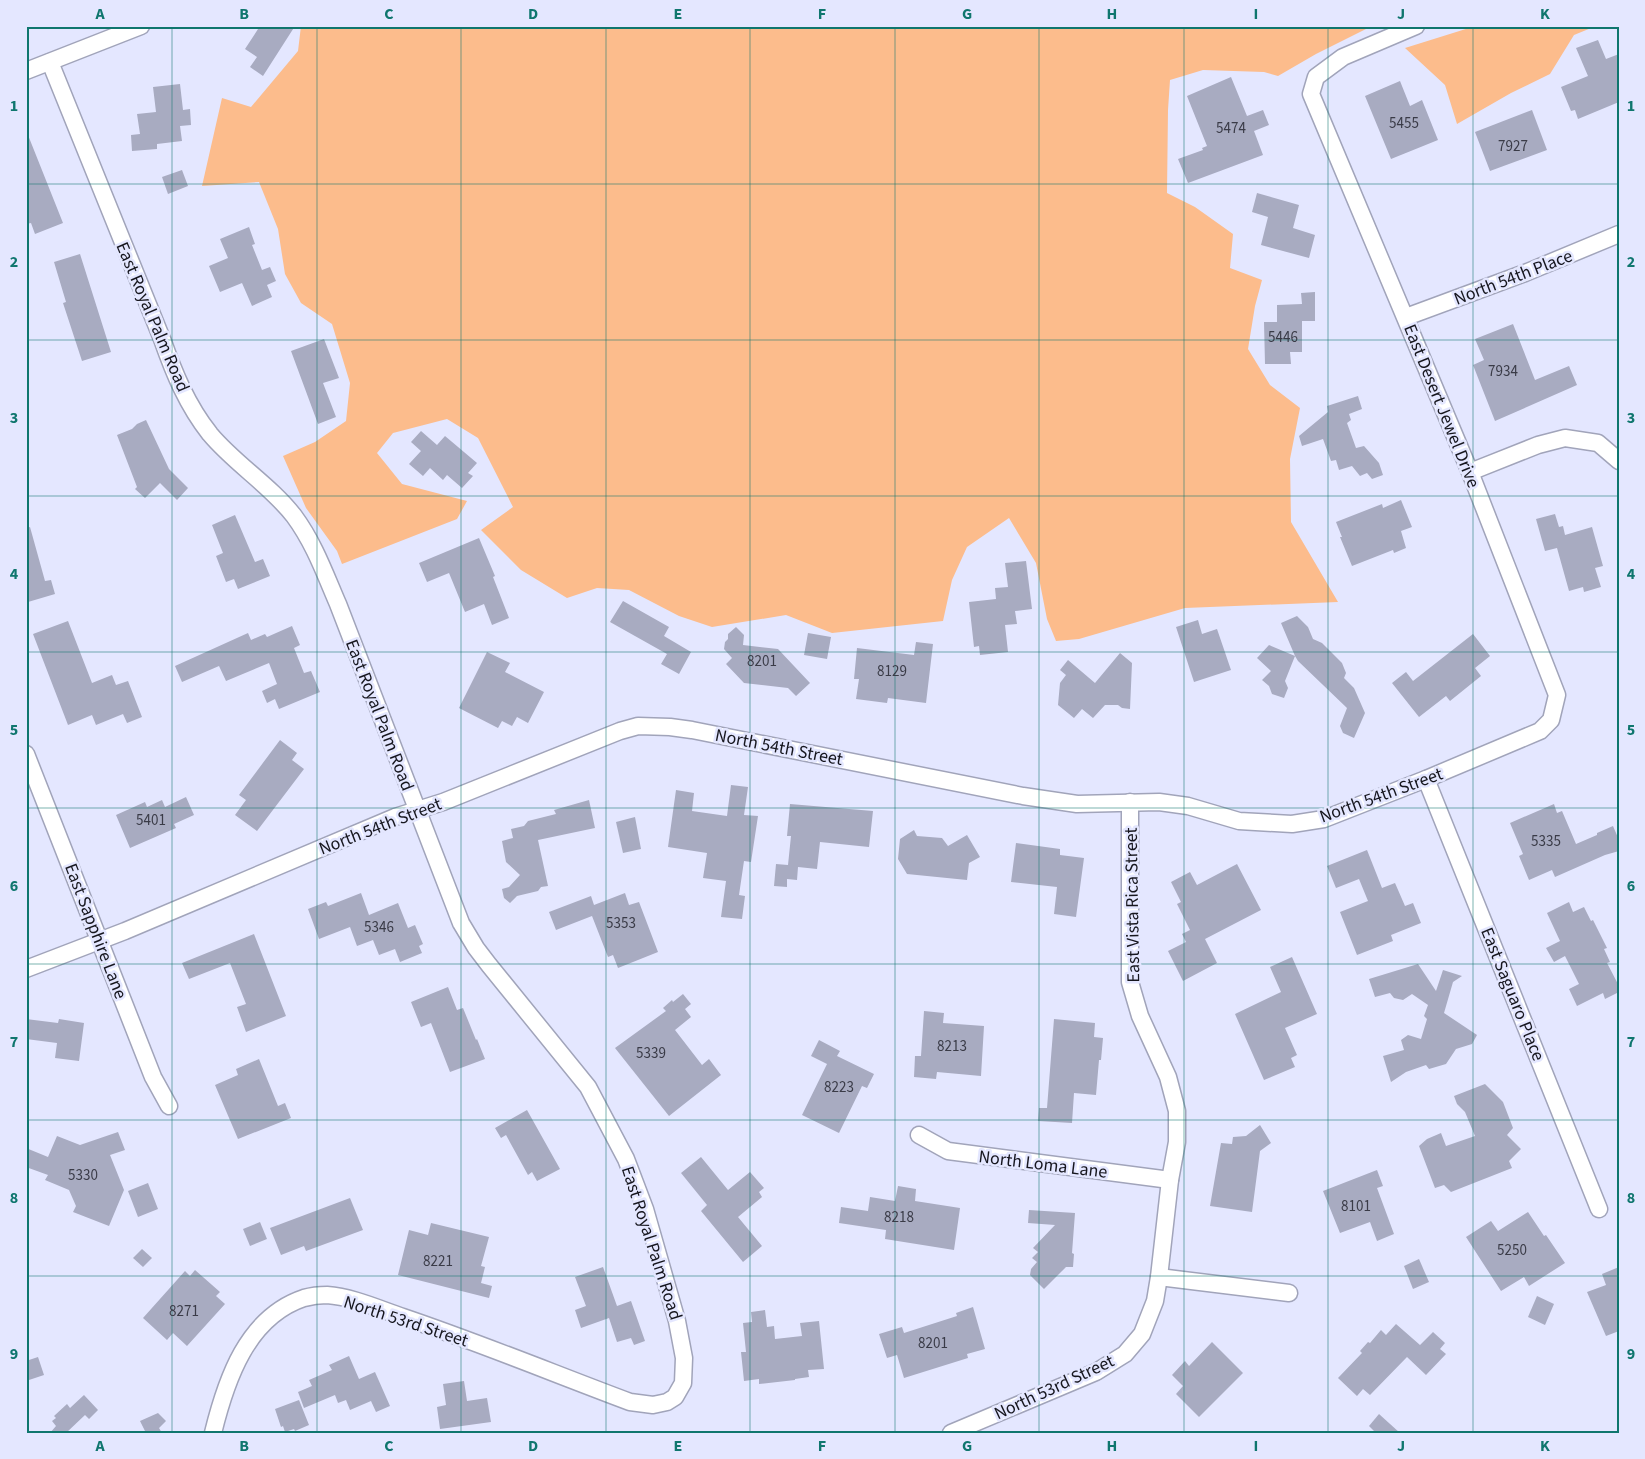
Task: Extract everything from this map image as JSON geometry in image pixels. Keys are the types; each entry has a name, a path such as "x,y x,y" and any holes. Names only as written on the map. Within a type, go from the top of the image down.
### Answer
{"street":[{"path":"26,71 141,26"},
{"name":"East Desert Jewel Drive","path":"1416,26 1343,57 1316,77 1311,94 1470,472 1557,694 1551,720"},
{"name":"East Royal Palm Road","path":"50,62 162,340 176,380 210,434 282,501 316,552 338,604 461,923 476,948 588,1087 626,1159 645,1209 677,1321 684,1358 683,1383 675,1397 668,1402"},
{"name":"North 54th Place","path":"1406,317 1526,273 1619,234"},
{"path":"1470,472 1538,444 1565,438 1598,443 1619,461"},
{"name":"North 54th Street","path":"26,969 100,941 395,817 443,802 620,731 638,726 670,727 702,732 1023,796 1077,804 1159,802 1188,806 1239,821 1292,824 1324,819 1426,779 1540,731 1551,720"},
{"name":"East Sapphire Lane","path":"26,754 153,1077 169,1106"},
{"name":"East Saguaro Place","path":"1426,779 1599,1209"},
{"name":"East Vista Rica Street","path":"1130,802 1130,982 1140,1016 1168,1077 1177,1111 1177,1142 1170,1180"},
{"name":"North Loma Lane","path":"919,1135 948,1151 1170,1180"},
{"name":"North 53rd Street","path":"951,1433 1096,1372 1125,1354 1142,1334 1155,1302 1170,1180"},
{"path":"1159,1277 1289,1293"},
{"name":"North 53rd Street","path":"213,1433 220,1405 241,1354 250,1338 266,1320 287,1306 305,1298 327,1295 352,1300 422,1323 630,1402 653,1405 668,1402"}],"shaded area":[{"path":"301,26 1372,26 1316,54 1278,76 1264,72 1203,70 1170,80 1168,110 1167,193 1195,207 1233,234 1230,268 1262,280 1255,306 1248,349 1270,385 1300,408 1290,459 1291,522 1338,602 1185,608 1079,639 1056,641 1047,619 1036,563 1009,518 967,547 952,580 943,621 832,633 786,615 712,627 679,616 629,590 597,588 567,598 521,570 481,530 513,507 478,438 447,419 393,433 377,453 402,484 467,501 457,519 342,564 337,551 306,508 283,456 315,442 346,421 350,383 332,324 301,303 285,274 278,229 259,182 202,186 222,98 251,107 298,51"},
{"path":"1537,26 1596,26 1574,35 1550,74 1511,93 1457,124 1445,85 1405,48 1469,28 1506,29"}],"building":[{"path":"260,26 295,26 263,76 250,67 257,57 245,49"},
{"path":"1598,40 1606,59 1619,54 1619,102 1578,119 1575,110 1571,111 1561,87 1588,76 1576,48"},
{"path":"1231,77 1247,116 1263,110 1269,125 1254,131 1263,155 1188,183 1178,159 1203,150 1202,148 1207,146 1187,96"},
{"path":"1400,81 1410,106 1422,100 1438,140 1391,159 1365,96"},
{"path":"180,84 183,110 190,109 191,125 180,126 182,141 157,144 157,149 132,151 131,135 140,134 137,114 156,112 153,87"},
{"path":"1532,110 1547,150 1490,171 1475,132"},
{"path":"26,130 63,223 35,234 31,223 26,224"},
{"path":"182,170 188,186 168,194 162,177"},
{"path":"1257,193 1299,205 1293,228 1315,235 1309,258 1261,245 1268,217 1252,212"},
{"path":"249,227 255,244 252,245 262,270 270,267 276,281 267,285 272,297 252,306 242,283 220,292 209,266 228,258 220,239"},
{"path":"80,254 111,352 82,361 63,303 66,302 54,262"},
{"path":"1315,292 1315,321 1302,321 1302,352 1290,352 1291,364 1265,364 1264,322 1277,322 1277,305 1302,304 1301,293"},
{"path":"1513,324 1535,380 1569,366 1577,385 1495,421 1473,365 1484,360 1475,339"},
{"path":"324,339 339,378 323,383 336,417 318,424 291,351"},
{"path":"1358,396 1362,409 1349,414 1351,420 1347,423 1356,448 1364,446 1379,463 1383,475 1372,479 1367,473 1360,476 1352,466 1339,470 1336,460 1331,461 1323,439 1302,446 1299,436 1328,412 1327,406"},
{"path":"146,420 169,469 188,488 177,500 160,483 145,498 135,489 137,487 117,435 132,429 137,424"},
{"path":"421,431 437,445 445,436 477,463 468,473 473,476 462,488 447,475 443,480 430,468 423,476 409,464 421,451 411,442"},
{"path":"1401,500 1412,527 1401,531 1406,548 1394,553 1393,550 1352,566 1336,522 1382,504 1383,508"},
{"path":"1555,514 1559,527 1563,526 1565,535 1592,527 1603,566 1595,568 1601,587 1584,592 1583,587 1569,591 1557,548 1545,551 1536,519"},
{"path":"235,515 255,562 263,559 270,576 238,589 234,579 226,582 216,556 223,553 212,525"},
{"path":"30,527 45,581 51,580 55,594 28,602 26,594 26,528"},
{"path":"479,538 495,576 493,577 509,618 492,625 484,604 465,612 449,573 427,582 419,563"},
{"path":"1026,561 1032,609 1015,611 1017,624 1005,625 1008,652 980,655 979,646 974,647 969,602 996,599 995,588 1008,587 1005,563"},
{"path":"623,601 669,627 664,636 691,652 679,674 661,664 667,654 610,622"},
{"path":"1297,616 1308,627 1313,639 1322,643 1342,663 1346,673 1344,678 1354,688 1365,713 1354,738 1343,733 1340,726 1347,708 1295,656 1281,623"},
{"path":"1198,620 1202,634 1217,629 1231,670 1194,682 1176,627"},
{"path":"68,621 92,683 112,675 116,685 128,681 142,717 127,723 123,714 96,725 92,715 68,725 33,634"},
{"path":"292,626 300,645 294,648 304,673 311,671 320,692 279,709 275,699 267,703 262,691 277,684 269,663 226,681 219,666 182,682 175,666 248,633 251,640 265,634 267,637"},
{"path":"736,627 744,635 743,645 778,649 810,683 796,696 788,688 744,683 726,664 732,658 724,649 725,642 728,639 728,634"},
{"path":"808,633 831,637 827,659 804,655"},
{"path":"1473,634 1490,656 1475,668 1481,676 1450,701 1446,696 1419,717 1392,683 1406,672 1413,681"},
{"path":"916,642 933,644 926,703 888,698 887,703 856,699 859,679 854,679 857,648 914,655"},
{"path":"1269,645 1295,656 1285,681 1288,688 1284,698 1272,694 1269,686 1262,680 1271,671 1257,658"},
{"path":"487,652 510,663 505,672 544,692 528,723 517,717 512,726 502,721 498,728 459,708"},
{"path":"1120,653 1132,663 1130,709 1122,708 1118,705 1105,705 1093,718 1082,709 1074,718 1058,705 1060,683 1066,675 1060,670 1068,660 1095,683"},
{"path":"280,740 297,753 292,760 304,769 257,831 235,815 246,800 239,795"},
{"path":"731,785 748,787 744,815 758,816 751,862 744,861 739,895 745,896 742,919 721,917 726,881 703,878 707,853 668,847 676,790 694,793 692,811 727,816"},
{"path":"186,797 194,815 174,824 176,828 130,848 116,815 145,802 147,807 162,800 165,807"},
{"path":"589,800 595,828 538,840 548,886 541,887 538,891 517,896 510,903 504,898 502,889 509,887 520,875 506,862 502,841 513,838 511,829 524,826 528,821 556,814 554,810"},
{"path":"790,804 873,811 869,847 820,842 817,869 798,867 797,880 787,879 787,887 774,886 776,864 788,865 791,836 787,836"},
{"path":"1554,804 1557,813 1562,811 1576,844 1613,826 1619,840 1619,851 1605,855 1555,877 1552,870 1529,880 1519,856 1523,854 1510,823"},
{"path":"635,817 641,849 623,853 616,822"},
{"path":"914,830 917,836 942,838 948,846 967,835 980,857 969,863 967,880 907,874 898,859 900,839"},
{"path":"1016,843 1060,849 1060,855 1084,858 1076,917 1054,914 1057,887 1011,882"},
{"path":"1367,850 1382,888 1395,883 1405,906 1413,903 1421,923 1391,935 1393,941 1357,955 1340,912 1368,901 1359,879 1336,888 1327,866"},
{"path":"1237,864 1261,910 1205,939 1217,963 1183,981 1168,951 1186,942 1182,934 1190,930 1177,904 1181,902 1171,882 1190,872 1197,885"},
{"path":"361,893 369,915 398,903 408,928 415,925 423,944 419,946 422,953 400,962 395,949 379,955 373,940 357,946 350,927 319,939 308,909 326,902 328,906"},
{"path":"625,893 629,905 639,902 658,952 618,968 613,955 608,957 592,916 556,930 549,912 591,896 594,905"},
{"path":"1569,902 1573,912 1584,907 1591,921 1593,920 1607,948 1604,949 1610,962 1607,963 1619,986 1619,992 1605,999 1603,993 1577,1006 1569,989 1579,984 1565,956 1554,962 1546,948 1560,941 1547,913"},
{"path":"254,934 286,1016 246,1032 237,1007 246,1004 230,963 189,979 182,963"},
{"path":"1292,957 1317,1014 1285,1028 1297,1055 1291,1058 1295,1067 1264,1080 1235,1014 1281,992 1270,967"},
{"path":"1418,964 1436,991 1443,970 1462,976 1453,982 1444,1013 1477,1035 1472,1044 1456,1049 1446,1064 1429,1069 1426,1065 1406,1072 1391,1082 1383,1056 1404,1050 1401,1040 1408,1035 1421,1039 1427,1019 1424,1016 1428,1005 1412,994 1403,1000 1394,998 1390,993 1375,997 1369,979"},
{"path":"448,987 457,1010 463,1008 485,1059 450,1072 431,1023 421,1027 411,1002"},
{"path":"683,994 691,1004 685,1009 691,1017 675,1030 702,1065 709,1059 721,1075 669,1116 615,1048 666,1011 663,1008"},
{"path":"924,1011 944,1013 943,1023 984,1026 981,1076 937,1072 936,1079 914,1077 915,1056 921,1056"},
{"path":"26,1019 58,1023 59,1019 84,1023 79,1061 55,1058 57,1043 26,1039"},
{"path":"1054,1019 1095,1023 1094,1037 1103,1038 1096,1095 1074,1093 1072,1123 1038,1121 1039,1108 1047,1108"},
{"path":"819,1040 840,1051 837,1056 874,1074 867,1088 862,1086 839,1133 802,1115 827,1064 811,1056"},
{"path":"259,1059 278,1106 285,1103 291,1118 238,1139 215,1085 238,1075 236,1069"},
{"path":"1485,1084 1503,1102 1513,1128 1507,1135 1521,1149 1509,1161 1512,1168 1451,1192 1444,1185 1435,1188 1419,1146 1427,1139 1441,1133 1446,1146 1475,1136 1465,1112 1457,1104 1454,1096"},
{"path":"527,1110 560,1169 537,1181 532,1172 528,1175 506,1135 501,1138 495,1128"},
{"path":"1260,1125 1271,1143 1260,1151 1252,1212 1210,1206 1221,1143 1232,1144 1233,1137 1246,1136"},
{"path":"118,1132 125,1150 110,1155 124,1190 109,1226 73,1212 76,1206 69,1190 45,1180 48,1175 26,1167 26,1148 48,1157 57,1136 80,1145"},
{"path":"701,1157 728,1190 750,1172 764,1188 759,1192 762,1197 738,1217 762,1246 743,1262 701,1211 707,1205 681,1173"},
{"path":"1377,1170 1383,1186 1377,1188 1394,1234 1377,1241 1370,1222 1340,1233 1323,1191"},
{"path":"148,1183 158,1209 138,1217 128,1191"},
{"path":"898,1186 916,1189 915,1201 960,1208 954,1250 885,1239 886,1230 839,1223 841,1207 868,1211 870,1197 895,1201"},
{"path":"350,1198 363,1230 306,1251 304,1246 281,1255 270,1228"},
{"path":"1029,1210 1075,1213 1072,1253 1074,1254 1073,1267 1066,1267 1044,1289 1030,1275 1031,1269 1037,1262 1032,1258 1038,1252 1033,1248 1055,1225 1028,1223"},
{"path":"1528,1212 1565,1263 1529,1286 1524,1277 1501,1291 1466,1237 1491,1221 1498,1231"},
{"path":"260,1222 267,1239 250,1246 243,1229"},
{"path":"431,1223 489,1237 481,1266 485,1267 481,1283 492,1286 489,1298 398,1275 409,1230 428,1235"},
{"path":"142,1249 152,1258 143,1267 133,1258"},
{"path":"1419,1259 1429,1282 1413,1289 1404,1266"},
{"path":"603,1267 617,1306 631,1301 645,1341 634,1345 631,1338 617,1342 609,1318 581,1328 575,1310 586,1306 575,1277"},
{"path":"1619,1267 1619,1331 1606,1336 1587,1292 1606,1285 1602,1274"},
{"path":"195,1270 220,1292 216,1296 225,1304 187,1346 173,1333 167,1340 143,1318 185,1271 190,1276"},
{"path":"1537,1296 1554,1304 1545,1325 1528,1317"},
{"path":"973,1307 985,1349 967,1354 968,1358 904,1378 897,1355 887,1358 879,1334 902,1327 904,1333 957,1316 956,1313"},
{"path":"765,1310 767,1327 774,1326 775,1339 802,1336 800,1323 819,1321 824,1369 808,1370 809,1377 795,1380 759,1384 759,1379 744,1381 741,1352 746,1352 743,1323 752,1322 751,1312"},
{"path":"1396,1324 1420,1345 1433,1332 1445,1343 1440,1349 1446,1354 1426,1375 1407,1357 1370,1395 1363,1389 1357,1396 1338,1378 1362,1353 1360,1351 1368,1342 1370,1343 1381,1330 1386,1335"},
{"path":"1212,1342 1243,1373 1199,1417 1176,1394 1183,1386 1172,1375 1185,1361 1189,1366"},
{"path":"349,1356 359,1379 375,1372 390,1406 376,1412 371,1401 350,1410 346,1400 338,1403 335,1395 304,1408 298,1392 312,1386 309,1380 332,1370 329,1365"},
{"path":"38,1357 44,1375 26,1381 26,1361"},
{"path":"464,1381 467,1401 487,1398 491,1422 440,1429 437,1407 446,1405 443,1384"},
{"path":"84,1395 98,1410 89,1419 85,1415 66,1433 50,1433 56,1426 52,1421 56,1418 54,1416 67,1404 70,1408"},
{"path":"299,1400 309,1425 295,1431 294,1429 285,1432 283,1426 281,1427 275,1409"},
{"path":"158,1413 166,1421 159,1428 162,1433 146,1433 140,1421"},
{"path":"1379,1414 1400,1433 1376,1433 1369,1426"}]}
